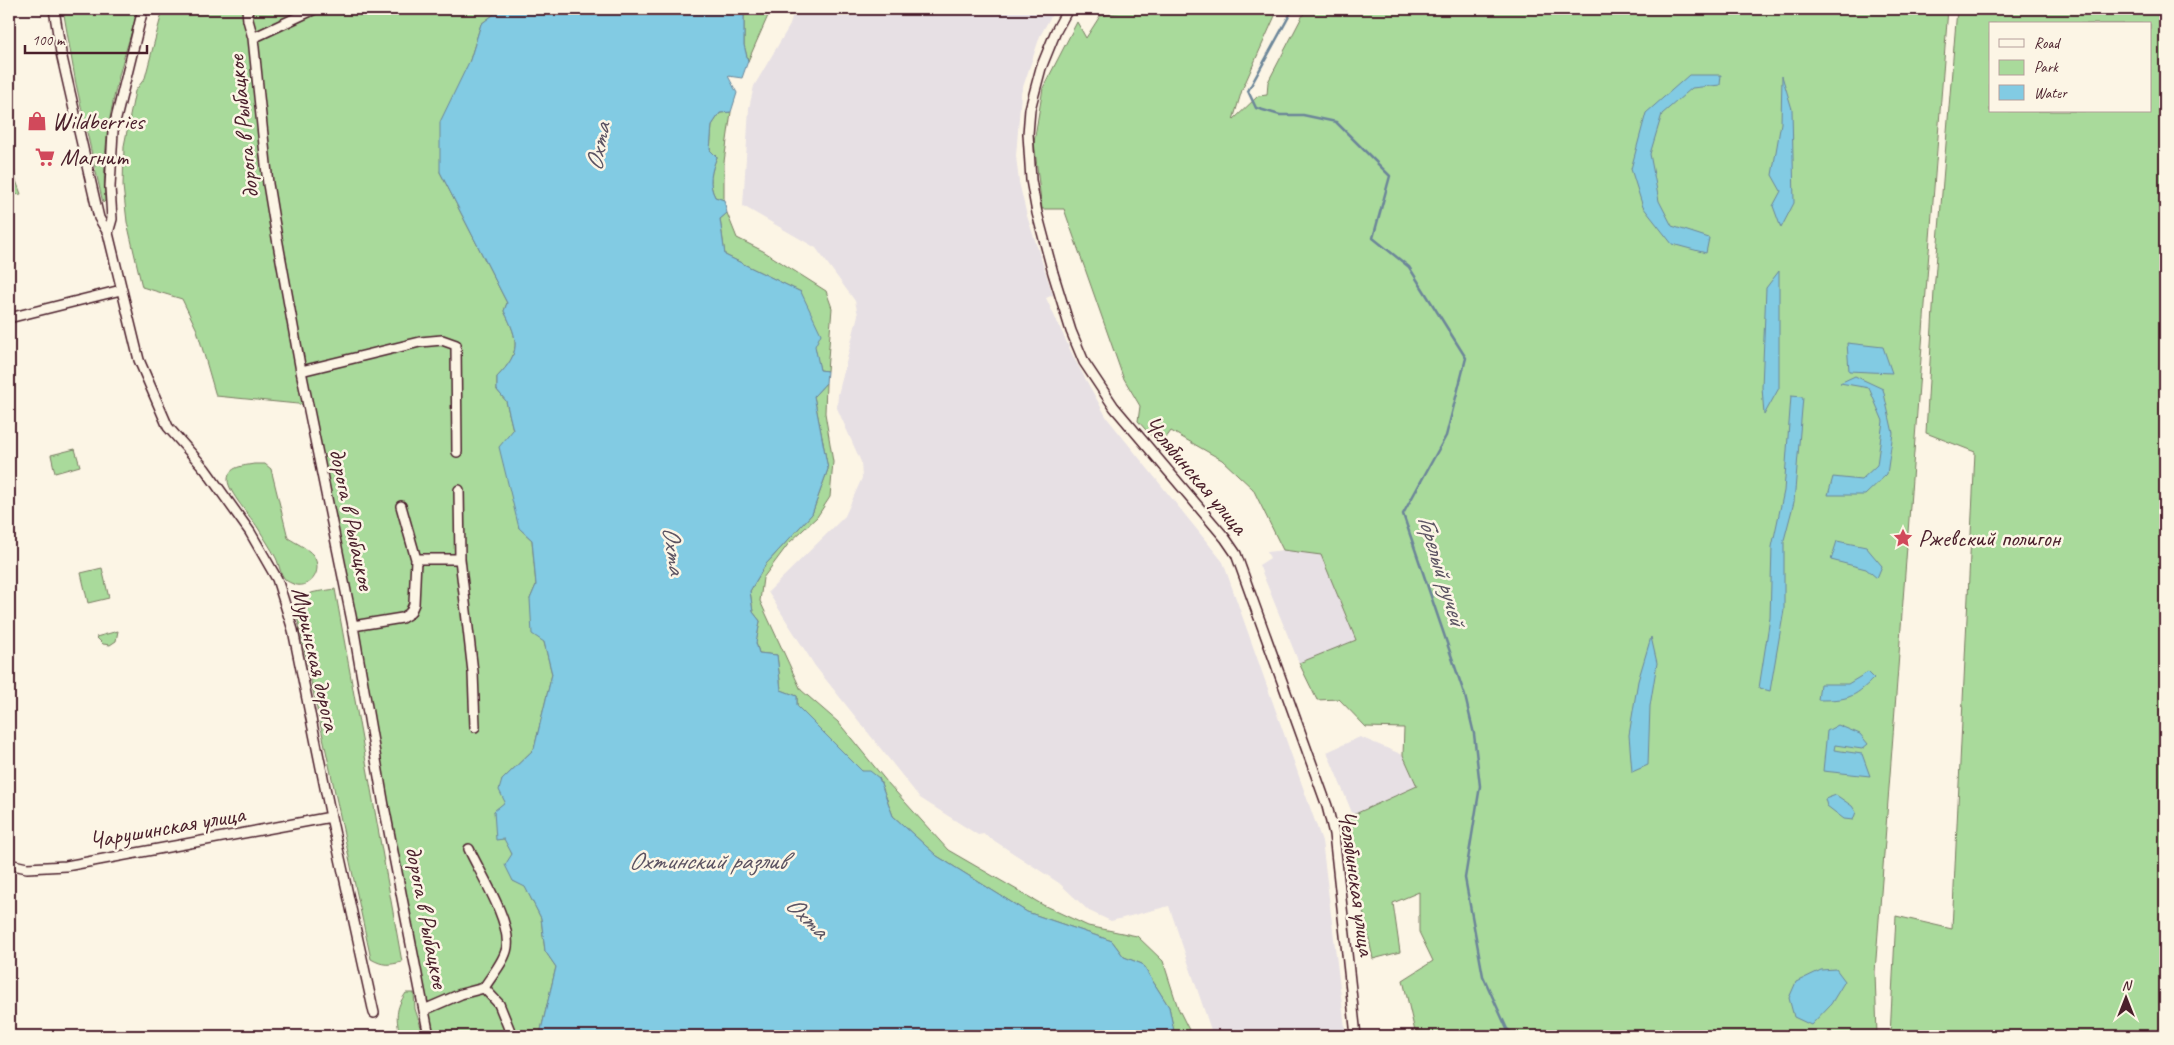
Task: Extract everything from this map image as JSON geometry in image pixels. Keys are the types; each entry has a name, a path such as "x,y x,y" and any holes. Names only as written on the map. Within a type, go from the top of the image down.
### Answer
{"street":[{"name":"Муринская дорога","path":"54,9 61,53 99,218 108,233 139,360 168,427 205,469 250,532 277,580 293,630 331,818 374,1013"},
{"name":"Муринская дорога","path":"108,233 112,219 110,188 113,131 142,9"},
{"name":"дорога в Рыбацкое","path":"247,9 253,38 268,184 301,371 353,626 384,806 429,1036"},
{"path":"253,38 315,9"},
{"name":"Челябинская улица","path":"1068,9 1040,68 1030,109 1028,134 1031,180 1037,213 1053,273 1077,346 1094,379 1134,433 1202,511 1236,554 1329,814 1334,834 1356,1036"},
{"path":"9,318 121,290"},
{"path":"301,371 420,342 442,340 456,345 458,452"},
{"path":"460,490 460,559 473,672 475,727"},
{"path":"353,626 402,618 410,614 414,604 416,559 401,506"},
{"path":"416,559 460,559"},
{"name":"Чарушинская улица","path":"9,864 27,868 66,866 331,818"},
{"path":"424,1010 461,994 484,988 505,954 507,945 506,934 496,899 469,849"},
{"path":"484,988 492,994 499,1004 512,1036"}],"shaded area":[{"path":"794,9 1055,9 1040,36 1021,93 1016,156 1019,182 1027,216 1053,295 1046,298 1075,360 1107,418 1223,562 1322,841 1346,1036 1213,1036 1169,906 1111,921 1089,911 1059,883 984,834 978,835 920,798 815,666 768,592 845,516 862,478 861,462 837,408 838,395 858,315 855,301 816,248 743,206 749,108 754,86 790,25"},
{"path":"1283,550 1321,554 1356,640 1299,663 1259,565 1270,558 1267,552"},
{"path":"1360,737 1403,755 1417,786 1353,815 1327,752"}],"green space":[{"path":"63,9 138,9 122,64 110,120 105,168 105,201 103,203 76,84"},
{"path":"163,9 501,9 481,24 440,172 507,303 504,311 515,338 514,353 497,377 497,390 506,401 513,430 519,528 532,540 536,585 530,599 552,674 534,749 502,780 506,802 494,811 512,854 513,881 525,886 541,918 545,951 556,967 541,1030 542,1036 432,1036 308,405 216,396 197,330 182,299 142,287 127,222 123,186 124,146 135,91 145,78"},
{"path":"744,9 771,9 748,61 744,45"},
{"path":"1131,9 1278,9 1242,90 1233,120 1258,96 1267,95 1268,82 1306,9 1948,9 1875,972 1877,1036 1416,1036 1403,980 1433,961 1419,932 1419,892 1393,903 1400,952 1373,959 1344,819 1417,786 1403,755 1404,728 1366,727 1339,699 1317,700 1299,663 1356,640 1321,555 1283,550 1253,489 1222,460 1171,431 1160,446 1138,421 1140,406 1123,377 1064,209 1042,209 1034,142 1043,88 1077,22 1086,38 1100,16"},
{"path":"1957,9 2165,9 2165,1036 1890,1036 1896,916 1952,929 1975,452 1926,433 1934,291"},
{"path":"731,112 724,162 724,200 715,197 713,192 711,177 717,157 710,150 712,125 720,113"},
{"path":"14,162 15,178 21,194 9,196 9,163"},
{"path":"727,213 737,238 763,251 826,291 832,308 827,371 820,370 801,292 725,255 720,219"},
{"path":"826,383 825,413 833,462 830,497 817,517 789,543 763,578 760,601 801,690 838,722 887,782 948,850 1043,905 1088,926 1137,936 1163,961 1178,1008 1192,1036 1175,1036 1169,1007 1142,964 1124,957 1112,941 1027,912 937,856 893,816 879,778 862,771 797,706 797,696 781,690 777,655 759,653 756,643 760,621 753,612 750,591 766,564 812,514 828,469 814,396"},
{"path":"75,449 80,466 55,473 51,455"},
{"path":"254,464 265,464 271,469 288,538 308,550 316,561 316,574 309,583 297,585 285,580 270,547 229,485 229,475 234,469"},
{"path":"102,568 109,598 88,603 81,573"},
{"path":"335,589 402,962 393,964 383,964 371,959 296,612 303,599 311,593"},
{"path":"118,631 116,641 110,645 103,644 96,637"},
{"path":"406,993 414,993 415,1009 424,1036 400,1036 397,1014"}],"water":[{"name":"Охтинский разлив","path":"501,9 744,9 744,45 748,61 742,78 728,76 737,93 731,112 720,113 712,125 710,150 717,157 711,177 713,192 715,197 724,200 727,213 720,219 725,255 801,292 821,334 815,346 820,370 827,371 826,383 814,396 828,469 812,514 766,564 750,591 753,612 760,621 756,643 759,653 777,655 781,690 797,696 797,706 862,771 870,771 879,778 893,816 937,856 1027,912 1112,941 1124,957 1142,964 1169,1007 1175,1036 542,1036 541,1030 556,967 545,951 541,918 525,887 513,881 505,865 512,854 504,839 496,840 494,811 505,802 499,790 502,780 534,749 552,674 544,642 532,634 530,599 536,585 532,540 519,528 499,447 513,430 506,401 497,390 497,377 514,353 515,338 504,311 507,303 440,172 440,122 470,60 481,24"},
{"path":"1689,75 1721,75 1720,85 1692,88 1662,114 1650,154 1659,201 1672,226 1709,238 1706,253 1672,244 1643,207 1631,169 1646,113"},
{"path":"1782,76 1792,109 1794,203 1781,228 1773,206 1781,191 1772,175 1781,123"},
{"path":"1779,271 1779,388 1764,415 1762,387 1766,288"},
{"path":"1847,343 1883,347 1892,373 1849,371"},
{"path":"1855,376 1883,389 1893,433 1887,474 1865,495 1828,495 1833,477 1861,480 1877,465 1883,421 1869,388 1840,383"},
{"path":"1791,396 1803,397 1794,502 1784,540 1784,610 1770,691 1759,688 1770,618 1772,547 1784,491"},
{"path":"1837,541 1866,547 1882,566 1877,578 1866,569 1831,560"},
{"path":"1651,637 1657,663 1650,706 1648,765 1632,772 1629,735 1638,681"},
{"path":"1868,672 1874,678 1855,694 1843,699 1818,700 1820,684 1848,684"},
{"path":"1838,725 1860,734 1868,744 1862,749 1835,745 1834,750 1862,754 1870,776 1823,771 1827,731"},
{"path":"1836,795 1852,806 1856,812 1853,820 1844,819 1827,806 1825,799"},
{"path":"1836,969 1845,981 1831,1004 1811,1025 1794,1017 1789,998 1796,982 1821,970"}],"waterway":[{"name":"Горелый ручей","path":"1293,9 1248,91 1256,108 1280,115 1303,115 1336,122 1390,176 1373,238 1409,267 1466,358 1446,436 1403,514 1465,696 1474,734 1480,786 1465,878 1483,976 1507,1029 1516,1036"},
{"path":"337,1036 346,1032"}],"place":[{"name":"Wildberries","path":"37,121"},
{"name":"Магнит","path":"45,157"},
{"name":"Ржевский полигон","path":"1903,538"}],"water label":[{"name":"Охта","path":"598,147"},
{"name":"Охта","path":"674,550"},
{"name":"Охта","path":"807,917"}]}
